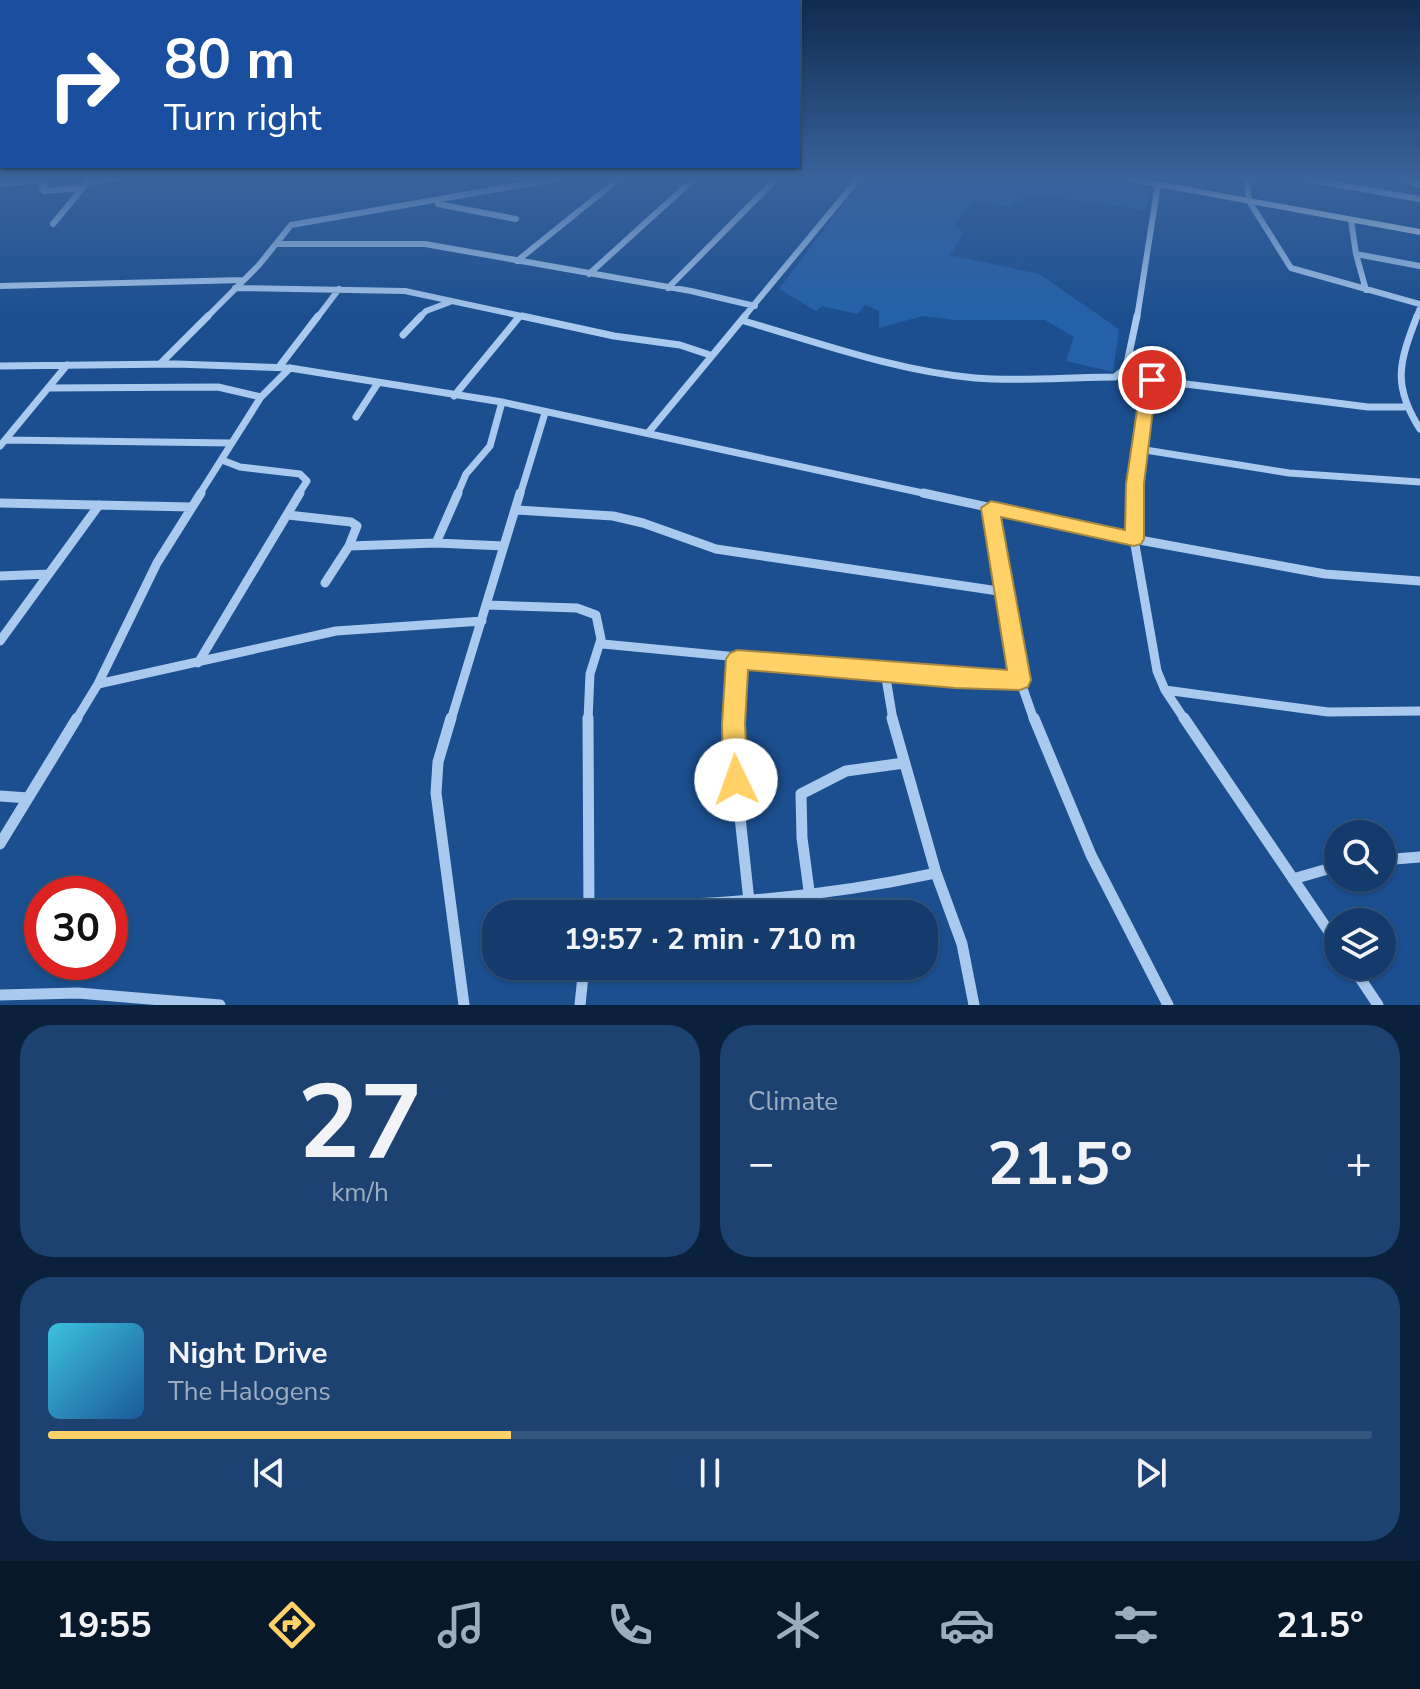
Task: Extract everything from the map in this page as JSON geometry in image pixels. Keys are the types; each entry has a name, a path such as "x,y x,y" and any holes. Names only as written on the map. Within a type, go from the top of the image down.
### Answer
{"main road":[{"path":"1379,225 1420,232"}],"street":[{"path":"160,364 244,280 293,225"},
{"path":"517,261 562,225"},
{"path":"589,274 643,225"},
{"path":"668,288 731,225"},
{"path":"648,433 821,225"},
{"path":"744,321 886,363 925,371 976,378 1115,377 1126,368 1156,225"},
{"path":"1264,225 1291,268 1420,306 1400,359 1399,376 1404,407 1420,429"},
{"path":"1352,225 1366,290"},
{"path":"277,244 416,243 755,306"},
{"path":"1356,254 1420,266"},
{"path":"0,286 244,280"},
{"path":"235,288 405,291 519,317 680,345 710,355"},
{"path":"279,367 339,289"},
{"path":"403,335 426,311 451,302"},
{"path":"454,396 519,317"},
{"path":"0,366 160,364 290,368 502,402 1134,539 1325,574 1420,581"},
{"path":"3,443 67,365"},
{"path":"0,844 98,684 157,563 261,397 290,368"},
{"path":"1324,924 1165,690 1152,650 1134,539 1139,449 1148,383 1154,380 1368,407 1404,407"},
{"path":"356,417 378,383"},
{"path":"49,388 218,387 261,397"},
{"path":"436,543 466,474 490,446 502,402"},
{"path":"464,1005 436,793 438,762 545,413"},
{"path":"3,443 231,443"},
{"path":"1139,449 1289,473 1420,482"},
{"path":"197,664 305,487 304,475 240,467 222,460"},
{"path":"0,503 192,507"},
{"path":"0,641 99,505"},
{"path":"991,508 1020,680 1090,853 1139,942 1168,1005"},
{"path":"517,510 613,516 643,523 716,549 1005,592"},
{"path":"288,515 355,523 356,529 349,546 325,583"},
{"path":"349,546 436,543 504,546"},
{"path":"0,576 49,574"},
{"path":"487,605 577,608 596,615 603,644 590,674 588,703 589,900"},
{"path":"98,684 336,631 482,621"},
{"path":"603,644 885,672 1020,680"},
{"path":"737,659 734,761 749,900"},
{"path":"885,672 889,706 904,763 936,873 962,944 974,1005"},
{"path":"1165,690 1328,712 1420,711"},
{"path":"810,898 802,838 801,794 846,771 904,763"},
{"path":"0,796 28,798"},
{"path":"1396,859 1420,857"},
{"path":"1293,879 1324,870"},
{"path":"769,900 810,898 936,873"},
{"path":"580,1005 583,980"},
{"path":"1361,980 1378,1005"},
{"path":"0,995 220,1005"}],"shaded area":[{"path":"828,225 955,225 963,234 950,255 1039,274 1119,329 1113,372 1066,361 1074,337 1045,320 955,320 923,316 879,328 879,311 865,305 858,314 822,306 816,311 779,289"}],"route":[{"path":"736,780 733,724 737,659 955,678 1020,680 991,508 1134,539 1135,484 1148,383 1152,380"}]}
